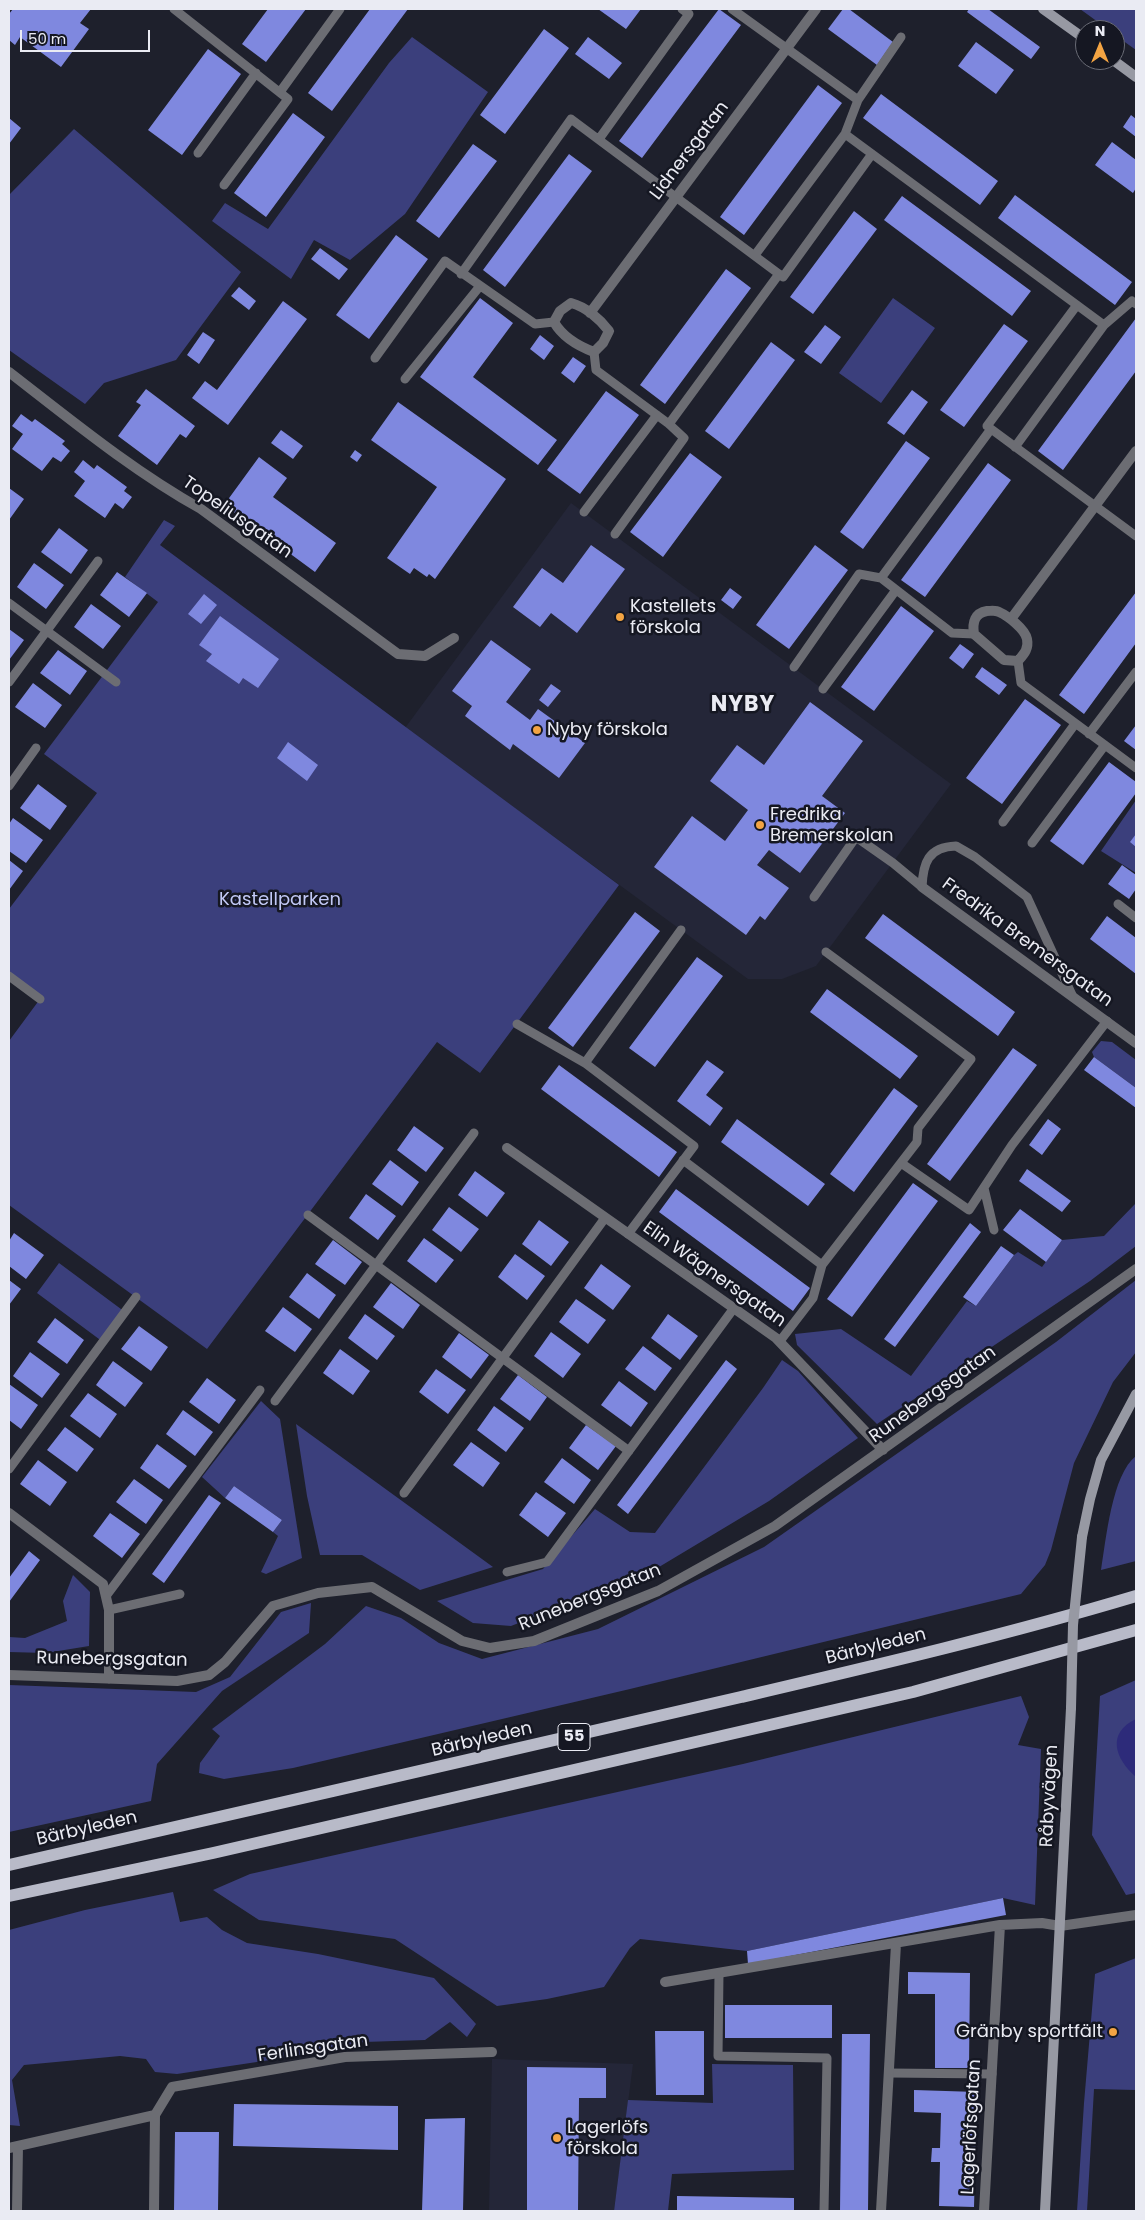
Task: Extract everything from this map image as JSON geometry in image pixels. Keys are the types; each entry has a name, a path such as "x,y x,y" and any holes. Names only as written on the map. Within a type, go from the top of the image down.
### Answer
{"main road":[{"path":"1042,9 1075,33"},
{"path":"1125,68 1136,76"},
{"name":"Råbyvägen","path":"1045,2211 1071,1708 1073,1625 1082,1537 1090,1499 1102,1460 1136,1394"},
{"name":"Bärbyleden","path":"9,1865 524,1749 903,1659 1136,1596"},
{"name":"55","path":"9,1896 213,1853 913,1692 1136,1630"}],"street":[{"name":"Lidnersgatan","path":"590,313 816,9"},
{"path":"571,303 579,305 590,313 602,322 609,331 603,343 594,352 583,348 559,330 554,322 560,311 571,303"},
{"name":"Topeliusgatan","path":"9,372 88,433 201,510 398,654 425,656 454,638"},
{"path":"1011,620 1136,451"},
{"path":"998,611 1011,620 1025,634 1027,640 1025,652 1018,661 1004,660 974,634 973,623 980,612 998,611"},
{"name":"Fredrika Bremersgatan","path":"922,887 1136,1043"},
{"name":"Elin Wägnersgatan","path":"507,1148 780,1341 883,1450"},
{"name":"Runebergsgatan","path":"9,1675 177,1681 209,1675 225,1662 273,1606 318,1593 372,1587 462,1641 490,1648 534,1641 658,1591 775,1526 1136,1269"},
{"path":"9,1513 103,1584 109,1610 109,1679"},
{"path":"665,1982 1000,1925 1042,1923 1060,1926 1136,1915"},
{"name":"Lagerlöfsgatan","path":"984,2211 1000,1925"},
{"path":"881,2211 896,1944"},
{"name":"Ferlinsgatan","path":"155,2114 172,2087 345,2057 492,2052"},
{"path":"17,2211 13,2147 155,2114 154,2211"}],"lane":[{"path":"174,9 288,98 224,185"},
{"path":"280,92 340,9"},
{"path":"732,9 858,100"},
{"path":"599,139 689,10"},
{"path":"755,255 845,134 858,100 901,37"},
{"path":"198,153 256,73"},
{"path":"461,274 571,119 783,277 872,154"},
{"path":"845,134 1104,325"},
{"path":"375,358 445,261 534,324 554,322"},
{"path":"669,424 778,274"},
{"path":"405,380 480,286"},
{"path":"1015,447 1104,325 1135,301"},
{"path":"1076,305 986,426 1136,536"},
{"path":"594,352 596,370 669,424 684,438 615,534"},
{"path":"584,512 657,415"},
{"path":"881,578 991,429"},
{"path":"9,682 98,561"},
{"path":"794,667 859,574 881,578 952,633 974,634"},
{"path":"823,689 896,590"},
{"path":"9,603 116,682"},
{"path":"1018,661 1021,683 1136,768"},
{"path":"1089,734 1136,672"},
{"path":"1003,822 1075,724"},
{"path":"1032,843 1104,746"},
{"path":"9,786 36,748"},
{"path":"814,897 856,837 893,863 922,887"},
{"path":"922,887 925,863 938,850 956,846 975,857 1027,897 1072,995"},
{"path":"1118,904 1136,918"},
{"path":"585,1063 681,930"},
{"path":"780,1341 812,1298 822,1265 917,1142 918,1128 971,1059 826,952"},
{"path":"9,976 40,999"},
{"path":"901,1162 969,1210 1012,1145 1107,1021"},
{"path":"516,1024 585,1063 694,1146 628,1234"},
{"path":"275,1401 474,1134"},
{"path":"683,1160 822,1265"},
{"path":"984,1188 994,1230"},
{"path":"308,1215 629,1451"},
{"path":"404,1493 605,1218"},
{"path":"9,1469 136,1297"},
{"path":"507,1572 548,1562 734,1308"},
{"path":"106,1596 260,1390"},
{"path":"109,1610 180,1594"},
{"path":"719,1973 718,2056 827,2058 824,2211"},
{"path":"889,2073 992,2074"}],"shaded area":[{"path":"571,503 951,784 816,966 782,979 748,979 405,728"},
{"path":"1136,1719 1136,1777 1123,1762 1119,1754 1117,1739 1120,1731"},
{"name":"Lagerlöfs förskola","path":"492,2059 633,2064 614,2211 489,2211"}],"green space":[{"path":"1080,9 1136,9 1136,50 1125,42 1125,20 1095,20"},
{"path":"412,37 488,92 405,214 350,260 314,240 291,279 212,221 225,203 268,229 389,63"},
{"path":"74,129 241,272 176,360 104,383 85,404 9,350 9,195"},
{"path":"893,298 935,328 881,403 839,373"},
{"name":"Kastellparken","path":"164,520 175,526 160,545 619,885 480,1073 437,1042 207,1349 9,1205 9,1041 40,999 9,976 9,909 97,793 44,754 158,602 125,577"},
{"path":"1136,800 1136,873 1101,851"},
{"path":"1101,1041 1112,1042 1136,1060 1136,1088 1094,1057 1092,1052"},
{"path":"1136,1203 1136,1246 1090,1281 877,1424 797,1345 795,1334 841,1329 911,1376 967,1301 976,1306 1014,1255 1018,1252 1042,1267 1062,1240 1104,1236"},
{"path":"59,1263 125,1312 103,1342 37,1293"},
{"path":"1136,1280 1136,1352 1113,1382 1074,1463 1051,1550 1045,1565 1021,1594 630,1689 293,1768 224,1779 199,1773 200,1763 220,1736 212,1729 325,1644 366,1606 401,1618 439,1643 482,1659 598,1629 764,1547 1056,1342"},
{"path":"782,1360 798,1371 858,1438 769,1501 654,1570 511,1626 473,1623 437,1601 543,1569 595,1509 630,1532 655,1533"},
{"path":"261,1401 280,1419 302,1558 266,1574 261,1572 278,1536 273,1532 282,1520 234,1486 225,1498 202,1477"},
{"path":"296,1424 493,1567 420,1590 362,1555 320,1555 307,1496"},
{"path":"1136,1456 1136,1561 1101,1570 1111,1508 1121,1477"},
{"path":"73,1575 90,1592 89,1646 46,1653 9,1652 9,1637 25,1638 67,1621 63,1601"},
{"path":"311,1603 309,1633 222,1691 157,1764 151,1801 9,1832 9,1685 196,1692 230,1677 281,1612"},
{"path":"1136,1680 1136,1893 1126,1895 1092,1835 1100,1696"},
{"path":"1021,1696 1029,1717 1018,1745 1041,1749 1035,1905 1003,1898 747,1951 640,1939 630,1948 604,1987 547,1999 497,2006 395,1939 259,1920 213,1890 250,1874 743,1764"},
{"path":"173,1892 180,1922 207,1917 222,1930 247,1943 318,1954 434,1978 476,2024 467,2037 450,2022 425,2040 364,2042 290,2057 177,2074 155,2072 146,2059 120,2056 24,2065 12,2080 20,2126 9,2125 9,1930 85,1910"},
{"name":"Gränby sportfält","path":"1136,1958 1136,2090 1094,2089 1087,2211 1077,2211 1095,1974"},
{"path":"712,2064 793,2065 794,2170 672,2174 668,2211 614,2211 628,2100 713,2103"}],"building":[{"path":"13,9 91,9 80,23 89,29 61,67 20,37 15,45 9,40 9,14"},
{"path":"268,9 306,9 266,62 242,44"},
{"path":"370,9 408,9 332,111 308,93"},
{"path":"598,9 641,9 626,29"},
{"path":"719,9 741,25 642,158 619,141"},
{"path":"843,9 849,9 893,42 877,65 828,29"},
{"path":"969,9 988,9 1040,47 1031,59 967,12"},
{"path":"544,29 569,48 505,134 480,115"},
{"path":"588,37 622,63 609,79 575,54"},
{"path":"976,42 1014,70 996,94 958,66"},
{"path":"208,49 241,74 182,155 148,130"},
{"path":"818,85 842,103 744,235 720,217"},
{"path":"881,94 998,181 980,205 863,118"},
{"path":"293,113 325,137 266,217 234,193"},
{"path":"1131,115 1136,119 1136,137 1123,127"},
{"path":"9,118 21,128 9,144"},
{"path":"1112,142 1136,160 1136,188 1133,193 1095,165"},
{"path":"473,144 497,161 439,238 416,221"},
{"path":"569,154 592,171 505,287 483,270"},
{"path":"1015,195 1132,282 1115,305 998,218"},
{"path":"902,196 1031,291 1012,316 884,220"},
{"path":"854,211 877,229 813,314 790,297"},
{"path":"396,235 428,259 369,339 336,315"},
{"path":"320,248 348,269 339,280 311,259"},
{"path":"726,269 751,288 665,404 640,385"},
{"path":"239,287 256,301 249,310 231,296"},
{"path":"480,298 513,323 473,377 557,440 538,465 420,377"},
{"path":"283,301 307,319 228,425 192,398 205,381 217,390"},
{"path":"1136,318 1136,371 1063,470 1038,451"},
{"path":"1004,324 1028,341 964,427 940,410"},
{"path":"825,325 841,337 821,364 804,352"},
{"path":"203,332 215,340 199,364 187,355"},
{"path":"540,335 554,346 544,360 530,349"},
{"path":"771,342 795,360 729,449 705,431"},
{"path":"573,357 586,366 574,383 561,373"},
{"path":"146,389 195,426 186,438 180,434 157,465 118,436 141,405 136,402"},
{"path":"912,390 928,402 904,435 887,423"},
{"path":"606,391 639,415 580,494 547,470"},
{"path":"398,402 506,479 435,579 429,574 427,577 414,568 410,574 387,558 437,487 371,440"},
{"path":"21,414 32,422 35,419 65,441 62,444 70,451 61,462 53,457 42,471 12,449 23,434 12,426"},
{"path":"281,430 303,446 293,459 271,443"},
{"path":"906,441 930,458 863,549 840,532"},
{"path":"355,450 362,455 357,462 350,457"},
{"path":"690,453 722,477 663,557 630,532"},
{"path":"259,457 287,478 273,497 336,543 315,572 224,505"},
{"path":"83,460 94,469 97,465 127,487 124,491 132,497 123,509 115,503 105,518 74,496 85,481 74,472"},
{"path":"988,463 1011,480 925,597 901,580"},
{"path":"9,488 24,499 9,520"},
{"path":"59,528 88,550 71,574 41,552"},
{"path":"591,545 625,569 577,633 551,613 540,627 513,607 542,568 563,583"},
{"path":"815,545 848,570 789,649 756,625"},
{"path":"34,563 64,585 46,609 17,587"},
{"path":"117,572 147,593 129,617 100,595"},
{"path":"730,588 742,597 733,609 721,600"},
{"path":"1136,592 1136,643 1084,714 1059,695"},
{"path":"204,594 217,605 201,624 188,614"},
{"path":"91,604 121,626 103,649 74,627"},
{"path":"901,606 934,631 874,711 841,687"},
{"path":"220,616 279,659 258,688 243,678 239,684 206,661 212,654 199,645"},
{"path":"9,629 24,640 9,660"},
{"path":"491,640 531,669 506,702 530,720 538,709 585,743 559,778 513,744 510,750 465,716 472,706 452,691"},
{"path":"960,644 974,654 963,669 949,658"},
{"path":"58,650 87,671 70,695 40,673"},
{"path":"982,667 1007,685 999,695 975,677"},
{"path":"33,683 62,705 45,728 15,707"},
{"path":"551,684 561,691 548,707 539,700"},
{"path":"1025,699 1061,725 1002,804 966,778"},
{"path":"810,702 863,741 822,796 845,813 800,873 769,850 757,865 789,888 765,920 760,916 746,935 654,867 692,816 725,841 748,810 710,781 737,745 764,765"},
{"path":"1136,725 1136,750 1124,741"},
{"path":"288,742 318,765 307,781 277,758"},
{"path":"1109,762 1136,782 1136,793 1083,865 1050,841"},
{"path":"38,784 67,806 50,830 20,808"},
{"path":"13,818 43,840 26,863 9,851 9,824"},
{"path":"1136,834 1136,847 1130,842"},
{"path":"9,860 23,871 9,890"},
{"path":"1122,865 1136,875 1136,889 1129,899 1108,884"},
{"path":"635,912 660,931 573,1047 548,1028"},
{"path":"883,914 1015,1012 998,1036 865,938"},
{"path":"1107,916 1136,938 1136,974 1090,939"},
{"path":"697,957 723,976 655,1067 629,1048"},
{"path":"827,989 918,1056 900,1079 810,1012"},
{"path":"1013,1048 1037,1065 950,1181 927,1164"},
{"path":"1094,1057 1136,1088 1136,1108 1084,1070"},
{"path":"707,1060 724,1072 706,1095 723,1108 710,1126 677,1101"},
{"path":"559,1065 677,1152 659,1177 541,1089"},
{"path":"894,1088 918,1106 854,1192 830,1174"},
{"path":"737,1119 825,1184 808,1206 721,1142"},
{"path":"1048,1119 1061,1129 1042,1155 1029,1145"},
{"path":"414,1126 444,1148 426,1172 397,1150"},
{"path":"390,1160 419,1182 402,1206 372,1184"},
{"path":"1027,1169 1071,1201 1062,1212 1019,1181"},
{"path":"475,1171 505,1193 487,1217 458,1195"},
{"path":"913,1183 938,1201 852,1317 827,1299"},
{"path":"676,1189 810,1288 793,1311 659,1212"},
{"path":"366,1194 396,1216 378,1240 349,1218"},
{"path":"449,1207 479,1229 461,1252 432,1230"},
{"path":"1020,1209 1062,1240 1046,1262 1003,1230"},
{"path":"539,1220 569,1242 551,1266 522,1244"},
{"path":"970,1223 981,1232 895,1347 884,1339"},
{"path":"14,1233 44,1255 26,1279 9,1266 9,1241"},
{"path":"424,1238 454,1260 436,1283 407,1261"},
{"path":"333,1240 362,1262 345,1285 315,1264"},
{"path":"1001,1246 1014,1255 976,1306 963,1297"},
{"path":"515,1254 545,1276 527,1300 498,1277"},
{"path":"601,1264 631,1286 613,1310 584,1288"},
{"path":"307,1273 336,1295 319,1319 289,1297"},
{"path":"9,1280 21,1289 9,1305"},
{"path":"391,1283 420,1305 403,1329 373,1307"},
{"path":"576,1299 606,1320 588,1344 559,1322"},
{"path":"283,1307 312,1329 295,1352 265,1331"},
{"path":"365,1314 395,1336 377,1360 348,1338"},
{"path":"668,1314 698,1336 680,1360 651,1338"},
{"path":"55,1318 84,1340 67,1364 37,1342"},
{"path":"139,1326 168,1347 151,1371 121,1349"},
{"path":"551,1332 581,1354 563,1378 534,1356"},
{"path":"459,1333 489,1355 471,1379 442,1357"},
{"path":"643,1346 672,1368 655,1391 625,1369"},
{"path":"340,1349 370,1371 353,1395 323,1373"},
{"path":"30,1352 60,1374 42,1398 13,1376"},
{"path":"726,1360 737,1369 628,1514 617,1505"},
{"path":"113,1361 143,1383 125,1407 96,1385"},
{"path":"436,1369 466,1390 448,1414 419,1392"},
{"path":"518,1375 547,1397 530,1421 500,1399"},
{"path":"207,1378 236,1400 219,1424 189,1402"},
{"path":"619,1381 648,1403 631,1427 601,1405"},
{"path":"9,1384 38,1405 21,1429 9,1420"},
{"path":"88,1393 117,1414 100,1438 70,1416"},
{"path":"494,1406 524,1428 506,1452 477,1430"},
{"path":"183,1410 213,1432 195,1456 166,1434"},
{"path":"586,1425 616,1446 598,1470 569,1448"},
{"path":"65,1427 94,1449 77,1472 47,1450"},
{"path":"471,1442 500,1463 483,1487 453,1465"},
{"path":"157,1444 187,1466 169,1489 140,1468"},
{"path":"562,1458 591,1480 574,1504 544,1482"},
{"path":"38,1460 67,1482 50,1506 20,1484"},
{"path":"134,1479 163,1500 146,1524 116,1502"},
{"path":"234,1486 282,1520 273,1532 225,1498"},
{"path":"536,1492 566,1513 548,1537 519,1515"},
{"path":"209,1495 221,1503 164,1583 152,1574"},
{"path":"110,1513 140,1534 122,1558 93,1536"},
{"path":"29,1551 40,1560 9,1602 9,1578"},
{"path":"1003,1898 1006,1915 748,1964 747,1951"},
{"path":"908,1972 970,1973 969,2068 935,2068 935,1994 908,1994"},
{"path":"725,2005 832,2005 832,2038 725,2038"},
{"path":"655,2031 704,2031 704,2095 656,2095"},
{"path":"842,2034 870,2034 868,2211 840,2211"},
{"name":"Lagerlöfs förskola","path":"527,2067 606,2068 606,2098 579,2098 578,2211 527,2211"},
{"path":"914,2090 977,2092 974,2207 939,2206 940,2162 931,2162 932,2148 940,2148 941,2113 914,2112"},
{"path":"234,2104 398,2106 398,2150 233,2146"},
{"path":"465,2118 463,2211 422,2211 425,2119"},
{"path":"175,2132 219,2132 218,2211 174,2211"},
{"path":"677,2196 794,2198 794,2211 677,2211"}],"place":[{"name":"Kastellets förskola","path":"620,617"},
{"name":"Nyby förskola","path":"537,730"},
{"name":"Fredrika Bremerskolan","path":"760,825"},
{"name":"Gränby sportfält","path":"1113,2032"},
{"name":"Lagerlöfs förskola","path":"557,2138"}],"district":[{"name":"NYBY","path":"743,705"}]}
